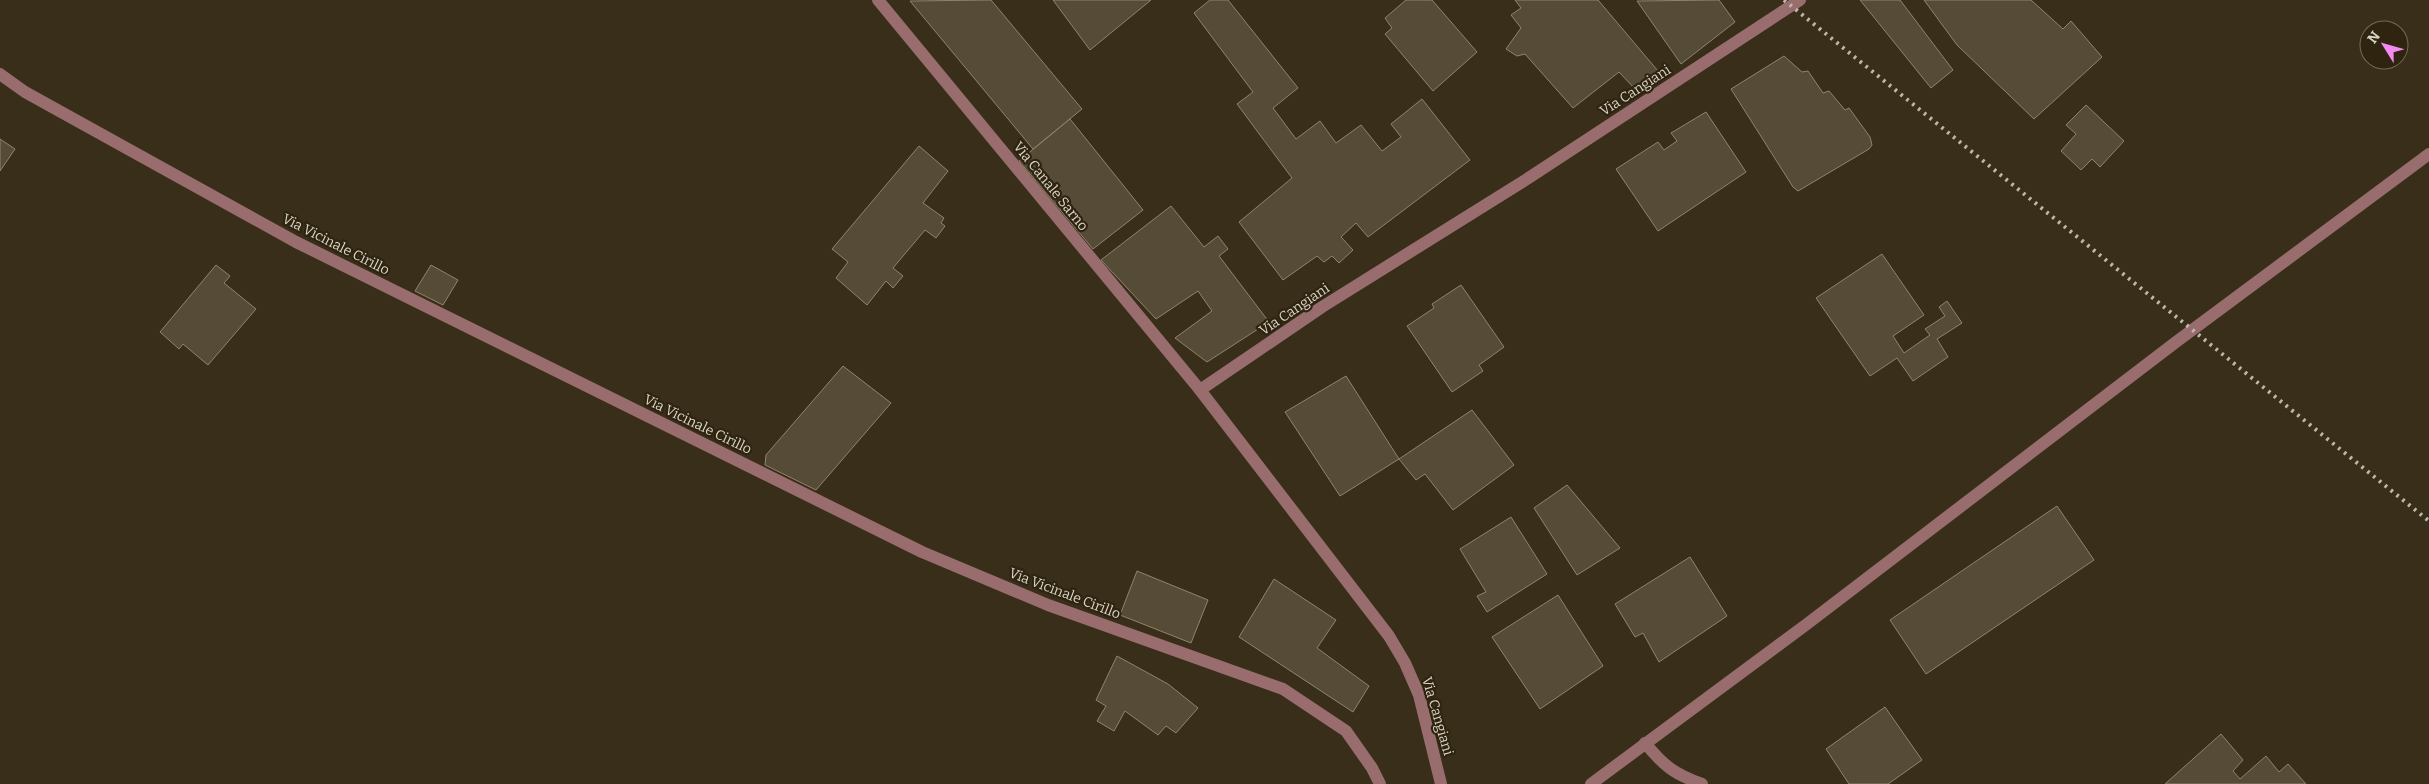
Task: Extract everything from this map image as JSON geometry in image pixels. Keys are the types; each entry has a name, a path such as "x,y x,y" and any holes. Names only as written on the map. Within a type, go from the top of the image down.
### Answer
{"street":[{"name":"Via Canale Sarno","path":"878,0 1200,390"},
{"name":"Via Cangiani","path":"1441,784 1419,695 1405,663 1389,636 1200,390 1322,308 1527,179 1800,0"},
{"name":"Via Vicinale Cirillo","path":"0,74 25,92 296,242 922,552 1048,605 1283,689 1346,731 1372,768 1380,784"},
{"path":"1591,784 1806,624 2176,342 2429,154"},
{"path":"1645,743 1669,770 1678,776 1702,784"}],"building":[{"path":"991,0 1082,109 1033,149 910,1"},
{"path":"1053,0 1151,0 1090,50"},
{"path":"1210,0 1228,0 1298,88 1273,108 1296,139 1320,121 1336,143 1361,125 1382,151 1401,137 1391,124 1422,99 1470,160 1368,237 1356,223 1341,237 1353,250 1339,263 1332,256 1324,262 1317,256 1283,280 1239,222 1292,178 1237,104 1253,92 1194,13"},
{"path":"1406,0 1432,0 1477,52 1433,91 1385,34 1392,28 1385,18"},
{"path":"1515,0 1598,0 1658,71 1636,90 1619,72 1573,108 1525,54 1517,56 1506,49 1521,28 1511,15 1521,8"},
{"path":"1719,0 1735,22 1681,64 1637,1"},
{"path":"1860,0 1900,0 1953,70 1931,88"},
{"path":"1924,0 2031,0 2063,29 2071,21 2102,57 2034,119 1957,45"},
{"path":"1784,56 1802,72 1808,71 1823,93 1829,91 1845,110 1849,108 1870,137 1872,145 1869,149 1798,191 1793,187 1731,89"},
{"path":"2086,105 2124,141 2100,167 2092,159 2081,170 2061,151 2076,134 2066,125"},
{"path":"1706,112 1746,172 1658,231 1616,169 1658,142 1664,150 1677,141 1671,133"},
{"path":"1070,119 1143,210 1093,249 1019,161"},
{"path":"0,139 15,149 0,171"},
{"path":"919,146 948,171 923,203 944,218 941,223 945,226 936,238 925,230 893,268 903,276 893,288 886,281 867,305 836,278 848,262 832,249"},
{"path":"1171,206 1204,247 1218,236 1228,249 1219,256 1269,322 1207,362 1175,338 1212,311 1198,291 1156,319 1101,260"},
{"path":"1882,254 1924,315 1893,336 1904,353 1930,335 1925,329 1945,316 1939,307 1947,301 1962,323 1937,339 1948,357 1913,381 1897,358 1870,376 1816,298"},
{"path":"216,265 230,276 224,283 256,309 208,365 183,344 179,349 160,332"},
{"path":"431,265 458,280 443,305 415,291"},
{"path":"1461,285 1504,347 1479,365 1483,371 1452,392 1407,326 1434,308 1432,304"},
{"path":"843,366 891,403 816,490 765,465 766,455"},
{"path":"1346,376 1399,459 1340,496 1285,412"},
{"path":"1472,410 1514,465 1453,510 1425,474 1416,480 1399,459"},
{"path":"1567,485 1620,548 1577,575 1534,508"},
{"path":"2057,506 2094,560 1926,674 1890,620"},
{"path":"1511,517 1547,574 1487,612 1477,596 1486,592 1460,549"},
{"path":"1690,557 1727,616 1659,662 1643,633 1635,637 1615,604"},
{"path":"1137,571 1208,600 1191,643 1120,615"},
{"path":"1274,579 1336,620 1317,648 1369,686 1353,712 1239,637"},
{"path":"1558,595 1603,666 1540,709 1492,637"},
{"path":"1117,656 1168,684 1198,708 1176,733 1166,726 1158,735 1125,711 1114,731 1097,721 1106,706 1096,700"},
{"path":"1885,707 1922,760 1888,784 1849,784 1826,749"},
{"path":"2221,734 2243,760 2233,771 2240,779 2266,756 2279,772 2288,764 2306,784 2165,784"}],"railway":[{"path":"1784,0 2429,521"}]}
